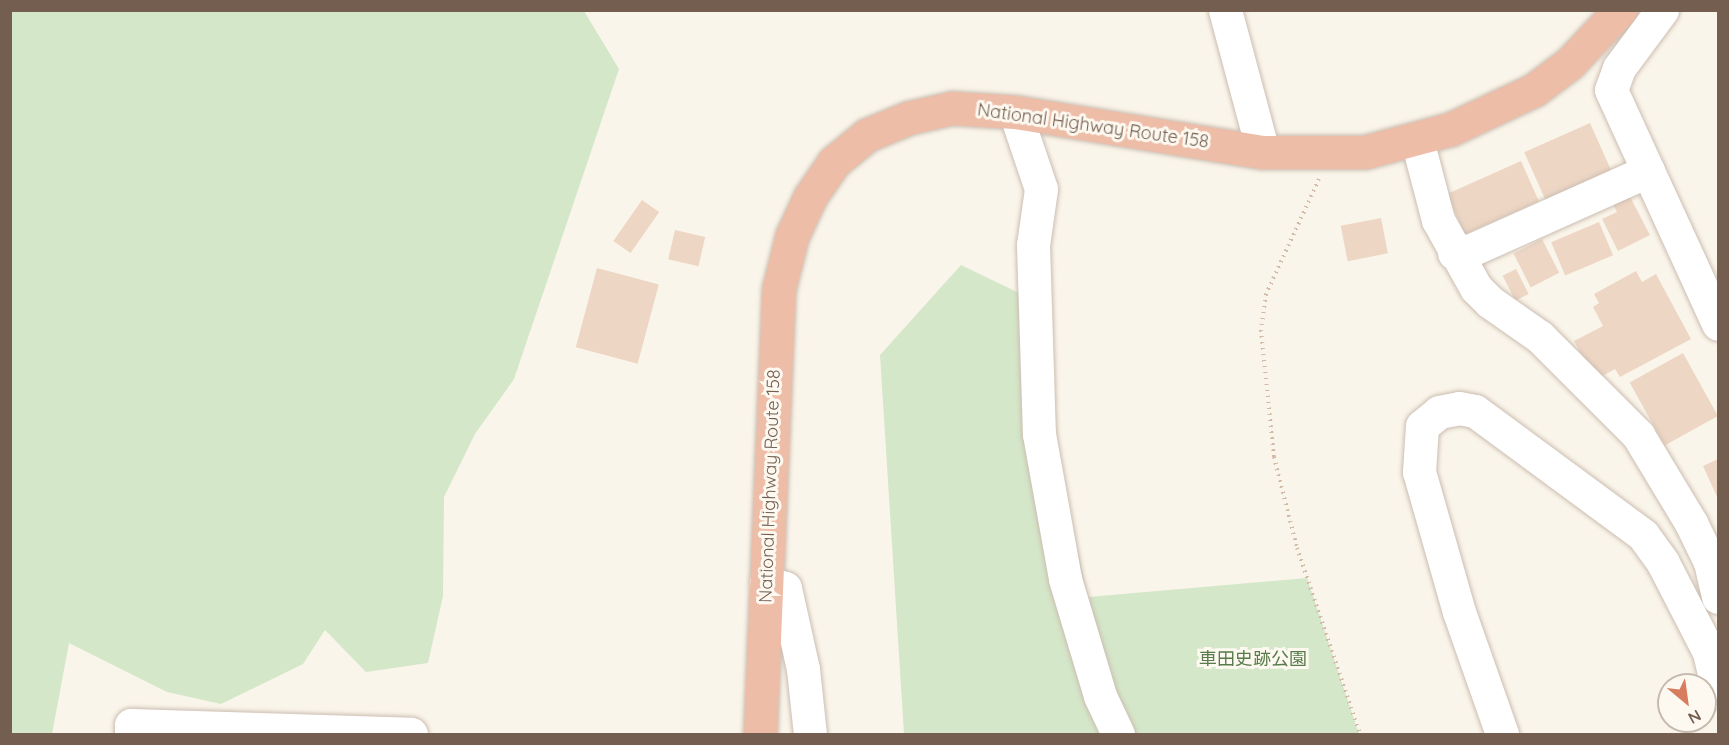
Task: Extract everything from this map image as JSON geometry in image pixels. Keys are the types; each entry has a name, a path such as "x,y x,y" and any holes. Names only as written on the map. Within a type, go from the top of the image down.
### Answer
{"highway":[{"name":"National Highway Route 158","path":"760,735 779,288 792,236 810,197 834,162 867,135 908,118 952,108 1015,112 1263,152 1330,154 1365,152 1418,140 1494,111 1534,90 1570,63 1620,10"}],"street":[{"path":"1225,10 1263,152"},
{"path":"1662,10 1620,68 1611,90 1719,324"},
{"path":"1015,112 1041,189 1033,245 1039,434 1065,579 1100,696 1118,735"},
{"path":"1418,140 1438,220 1454,253 1490,302 1540,338 1638,435 1691,523 1710,562 1719,597"},
{"path":"1454,253 1471,250 1648,171"},
{"path":"1502,735 1459,612 1419,472 1422,426 1439,412 1459,408 1475,411 1642,535 1663,563 1714,650 1719,691"},
{"path":"766,582 785,588 803,669 810,735"},
{"path":"131,735 131,725 282,734 411,735"}],"path":[{"path":"1330,154 1266,294 1261,330 1274,457 1297,548 1360,735"}],"green space":[{"path":"10,11 584,11 619,69 514,379 475,434 444,497 443,596 428,663 366,672 325,630 303,664 221,704 167,692 69,643 52,734 11,734"},
{"name":"車田史跡公園","path":"961,265 1023,295 1088,597 1307,578 1359,734 904,734 880,355"}],"building":[{"path":"1590,123 1612,172 1546,202 1524,152"},
{"path":"1521,161 1539,201 1465,234 1447,194"},
{"path":"1629,195 1650,235 1618,251 1602,219 1617,212 1612,203"},
{"path":"642,200 659,212 631,253 613,241"},
{"path":"1381,218 1388,253 1348,261 1341,226"},
{"path":"1599,222 1613,255 1565,275 1551,242"},
{"path":"675,230 705,237 698,266 668,259"},
{"path":"1542,239 1559,273 1531,287 1513,254"},
{"path":"597,268 659,285 638,364 576,347"},
{"path":"1516,269 1529,294 1515,301 1503,276"},
{"path":"1636,271 1642,282 1656,274 1691,339 1620,377 1615,369 1595,380 1574,341 1603,326 1593,307 1599,303 1594,294"},
{"path":"1683,353 1718,416 1665,446 1630,383"},
{"path":"1718,459 1718,499 1703,466"}]}
